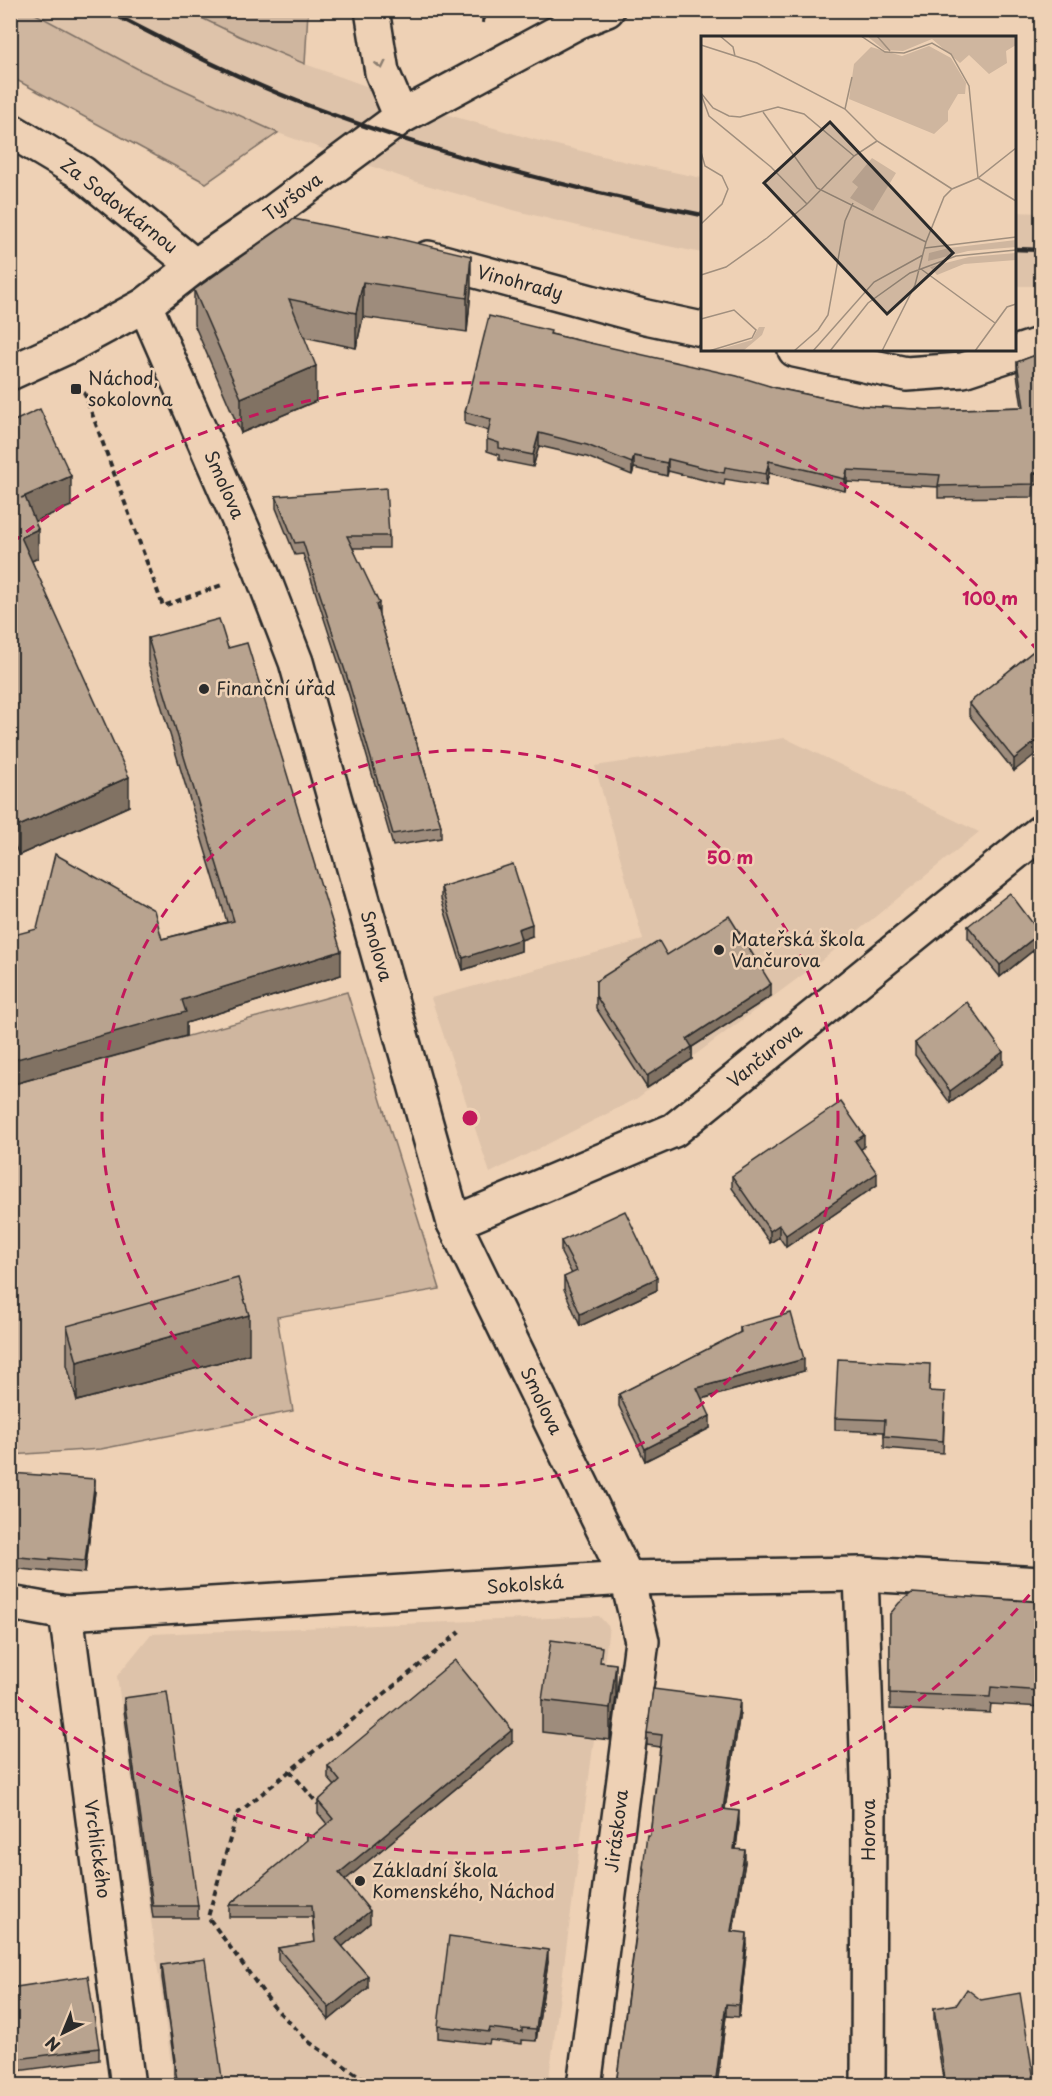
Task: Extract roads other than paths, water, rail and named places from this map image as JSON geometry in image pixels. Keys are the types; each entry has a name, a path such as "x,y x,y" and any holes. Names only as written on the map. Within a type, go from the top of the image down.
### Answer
{"street":[{"path":"372,10 382,72 401,117"},
{"name":"Tyršova","path":"10,373 68,347 145,305 195,266 270,215 401,117 576,22 607,10"},
{"name":"Za Sodovkárnou","path":"10,130 82,172 195,266"},
{"path":"270,215 304,225"},
{"name":"Vinohrady","path":"395,249 646,317 701,329"},
{"name":"Smolova","path":"145,305 261,571 296,662 454,1223 627,1578"},
{"path":"800,351 906,374 963,370 1041,344"},
{"name":"Vančurova","path":"454,1223 674,1130 1041,831"},
{"name":"Sokolská","path":"10,1603 66,1613 627,1578 861,1574 1041,1584"},
{"name":"Horova","path":"861,1574 869,1807 868,2085"},
{"name":"Jiráskova","path":"584,2085 642,1641 627,1578"},
{"name":"Vrchlického","path":"66,1613 128,2085"}],"railway":[{"path":"106,10 233,74 286,97 360,124 505,169 603,194 701,215"},
{"path":"1016,249 1042,250"}],"place":[{"name":"Náchod, sokolovna","path":"76,389"},
{"name":"Finanční úřad","path":"204,689"},
{"name":"Mateřská škola Vančurova","path":"719,950"},
{"name":"Základní škola Komenského, Náchod","path":"360,1881"}]}
